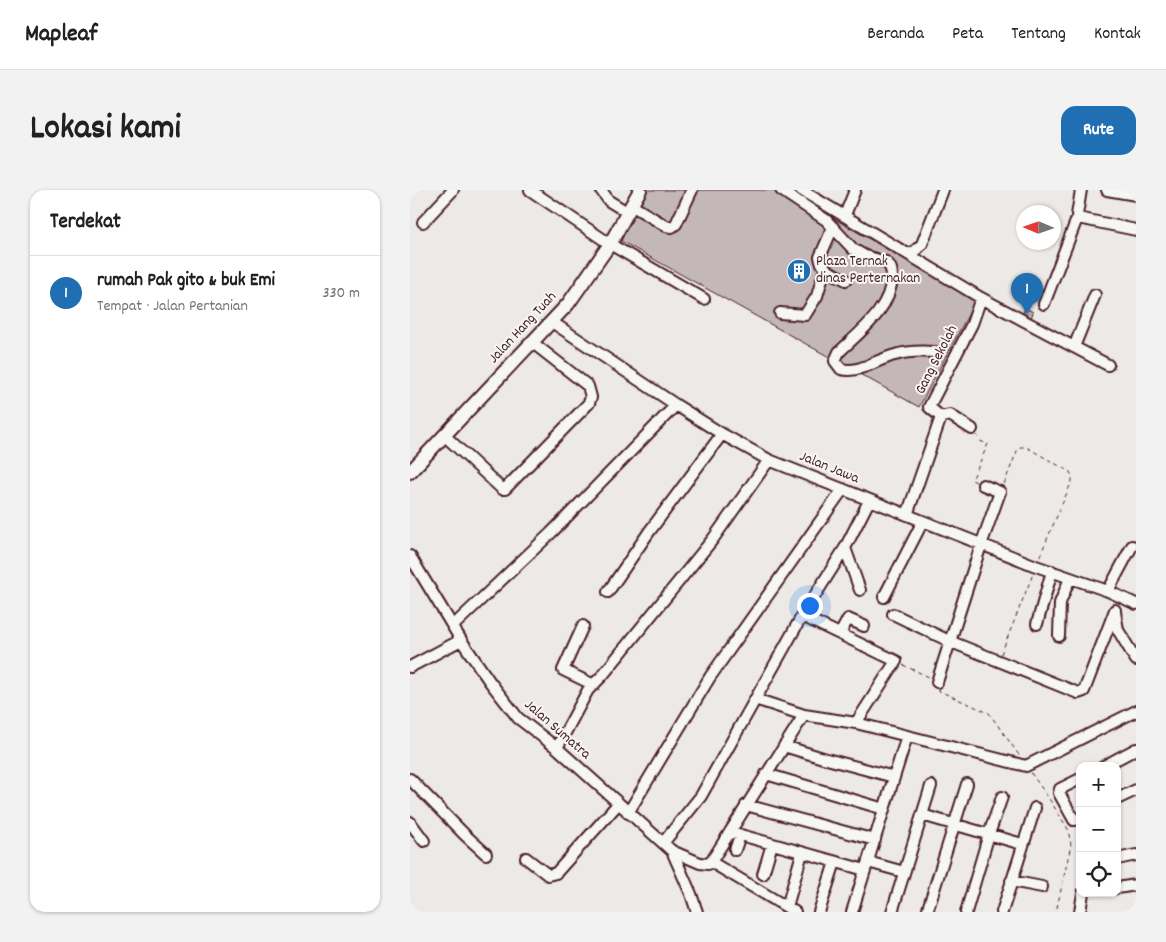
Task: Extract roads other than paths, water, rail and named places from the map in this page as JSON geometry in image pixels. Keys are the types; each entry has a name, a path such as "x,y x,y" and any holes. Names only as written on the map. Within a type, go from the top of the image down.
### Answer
{"main road":[{"name":"Jalan Hang Tuah","path":"410,472 568,304 610,244 640,190"}],"street":[{"path":"423,222 453,190"},
{"path":"530,190 610,244 704,299"},
{"path":"601,190 609,201 666,226 676,224 692,190"},
{"path":"781,190 826,220 853,249 865,256 886,262 892,270 891,288 881,310 838,352 835,361 838,366 841,369 851,370 897,354 919,351 935,352"},
{"path":"801,190 981,298 1108,365"},
{"path":"844,215 855,190"},
{"path":"908,254 915,251 922,244 942,190"},
{"path":"1044,304 1078,216 1081,190"},
{"path":"1111,190 1136,196"},
{"path":"1078,216 1079,218 1136,230"},
{"path":"780,313 806,315 817,296 825,269 820,257 833,227"},
{"path":"825,269 846,280"},
{"path":"1074,346 1095,295"},
{"name":"Gang Sekolah","path":"941,418 929,407 972,324 981,298"},
{"name":"Jalan Jawa","path":"552,322 676,405 722,434 769,460 981,545 1108,591 1136,604"},
{"path":"444,435 505,489 589,403 591,397 588,386 533,342"},
{"path":"453,626 551,533 676,405"},
{"path":"907,515 941,418 950,415 972,429"},
{"path":"608,592 649,532 722,434"},
{"path":"557,748 588,690 713,539 769,460"},
{"path":"937,682 949,641 1000,492 983,485"},
{"path":"628,813 710,677 843,489"},
{"path":"663,844 701,796 802,616 845,548 869,501"},
{"path":"884,597 923,521"},
{"path":"1108,591 1132,546"},
{"path":"845,548 860,590"},
{"name":"Jalan Sumatra","path":"410,556 461,640 518,718 557,748 672,851 697,912"},
{"path":"1037,624 1052,571"},
{"path":"1059,636 1060,603 1070,578"},
{"path":"893,614 949,641 1081,693 1084,691 1115,610 1118,597"},
{"path":"1115,610 1118,630 1136,660"},
{"path":"802,616 896,661 856,723"},
{"path":"840,634 848,619 864,626"},
{"path":"583,626 564,670 594,685"},
{"path":"410,667 461,640"},
{"path":"755,699 804,715 856,723 1026,766 1136,711"},
{"path":"672,851 700,862 708,864 711,862 804,715"},
{"path":"852,912 907,736"},
{"path":"784,746 894,777"},
{"path":"1112,762 1136,749"},
{"path":"766,774 884,810"},
{"path":"410,779 486,854"},
{"path":"1076,781 1060,789 1059,793 1074,820 1076,820"},
{"path":"927,912 967,784"},
{"path":"892,912 931,786"},
{"path":"1121,797 1136,790"},
{"path":"966,912 989,834 1002,798"},
{"path":"526,858 548,875 556,873 618,804"},
{"path":"746,805 875,840"},
{"path":"1002,912 1022,844 1035,808"},
{"path":"922,814 1022,844"},
{"path":"410,822 424,842"},
{"path":"730,832 835,862 904,872"},
{"path":"735,850 740,835"},
{"path":"763,874 772,844"},
{"path":"711,862 791,910 802,852"},
{"path":"1121,858 1136,855"},
{"path":"819,912 835,862"},
{"path":"1011,881 1042,887"},
{"path":"1121,887 1136,885"},
{"path":"1080,912 1082,897"}],"place":[{"name":"Plaza Ternak dinas Perternakan","path":"799,271"},
{"name":"rumah Pak gito & buk Emi","path":"1027,314"}]}
